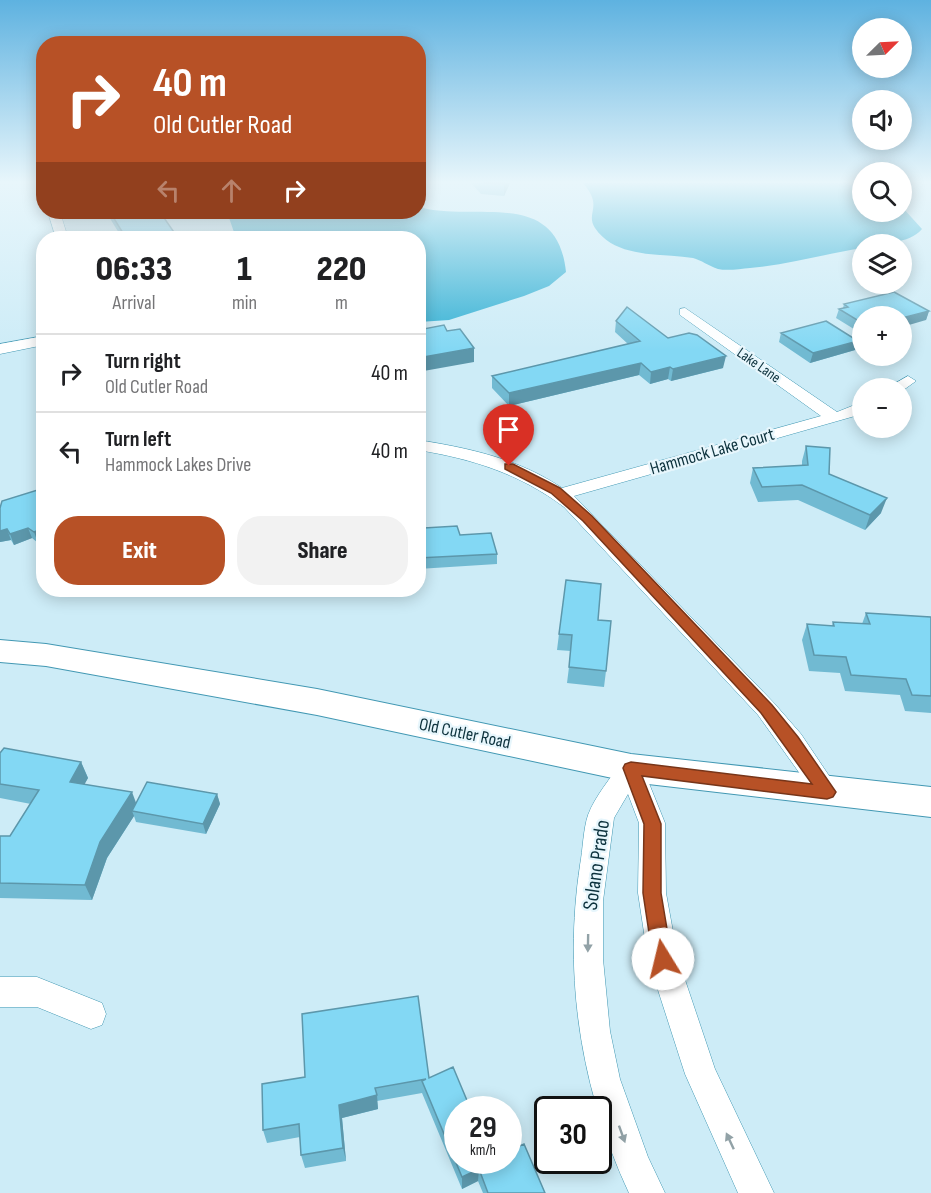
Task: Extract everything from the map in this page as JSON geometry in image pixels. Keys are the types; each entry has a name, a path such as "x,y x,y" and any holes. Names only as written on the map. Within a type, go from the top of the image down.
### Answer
{"main road":[{"name":"Old Cutler Road","path":"0,651 46,655 317,702 631,768 931,802"}],"street":[{"name":"Lake Lane","path":"685,312 833,417"},
{"path":"0,349 36,342"},
{"name":"Hammock Lake Court","path":"561,494 852,410"},
{"path":"426,447 492,460 526,473 561,494 766,709 792,741 827,792"},
{"path":"631,768 652,824 652,893 663,959 701,1074 727,1136 756,1193"},
{"name":"Solano Prado","path":"631,768 601,816 589,901 588,959 594,1031 604,1079 633,1164 647,1193"},
{"path":"0,992 37,992 91,1014"}],"water":[{"path":"426,239 555,239 559,245 566,272 549,286 449,320 426,322"},
{"path":"605,239 852,239 852,250 778,264 722,270 693,258 627,250"}],"building":[{"path":"886,294 898,294 929,311 912,315 912,306 852,306 852,317 839,309 848,307 844,304"},
{"path":"627,307 668,338 689,333 697,335 726,356 651,372 641,363 509,393 492,376 640,341 616,321"},
{"path":"826,321 852,337 852,343 813,353 781,333"},
{"path":"444,325 447,331 460,329 474,348 426,357 426,328"},
{"path":"806,446 830,448 829,474 887,498 870,515 802,485 762,487 753,468 808,465"},
{"path":"36,490 36,531 28,528 10,534 7,529 0,531 2,501"},
{"path":"457,526 460,535 491,533 497,554 426,558 426,528"},
{"path":"566,580 601,584 598,620 611,621 606,671 569,667 572,635 559,634"},
{"path":"866,613 931,617 931,696 912,695 906,679 851,675 846,657 814,655 807,624 834,626 833,622 870,624"},
{"path":"4,748 81,762 70,782 132,792 100,842 85,885 0,883 0,836 10,836 39,790 0,784 0,753"},
{"path":"147,782 217,794 203,824 132,811"},
{"path":"418,996 429,1078 453,1067 465,1096 444,1096 444,1134 422,1081 426,1079 375,1088 377,1095 339,1105 343,1148 301,1155 299,1124 263,1130 262,1084 305,1077 302,1014"},
{"path":"524,1144 534,1167 534,1174 537,1174 545,1193 488,1193 481,1174 522,1174 522,1145"}],"route":[{"path":"509,466 556,490 587,519 766,709 792,741 827,792 631,768 652,824 652,893 663,959"}]}
